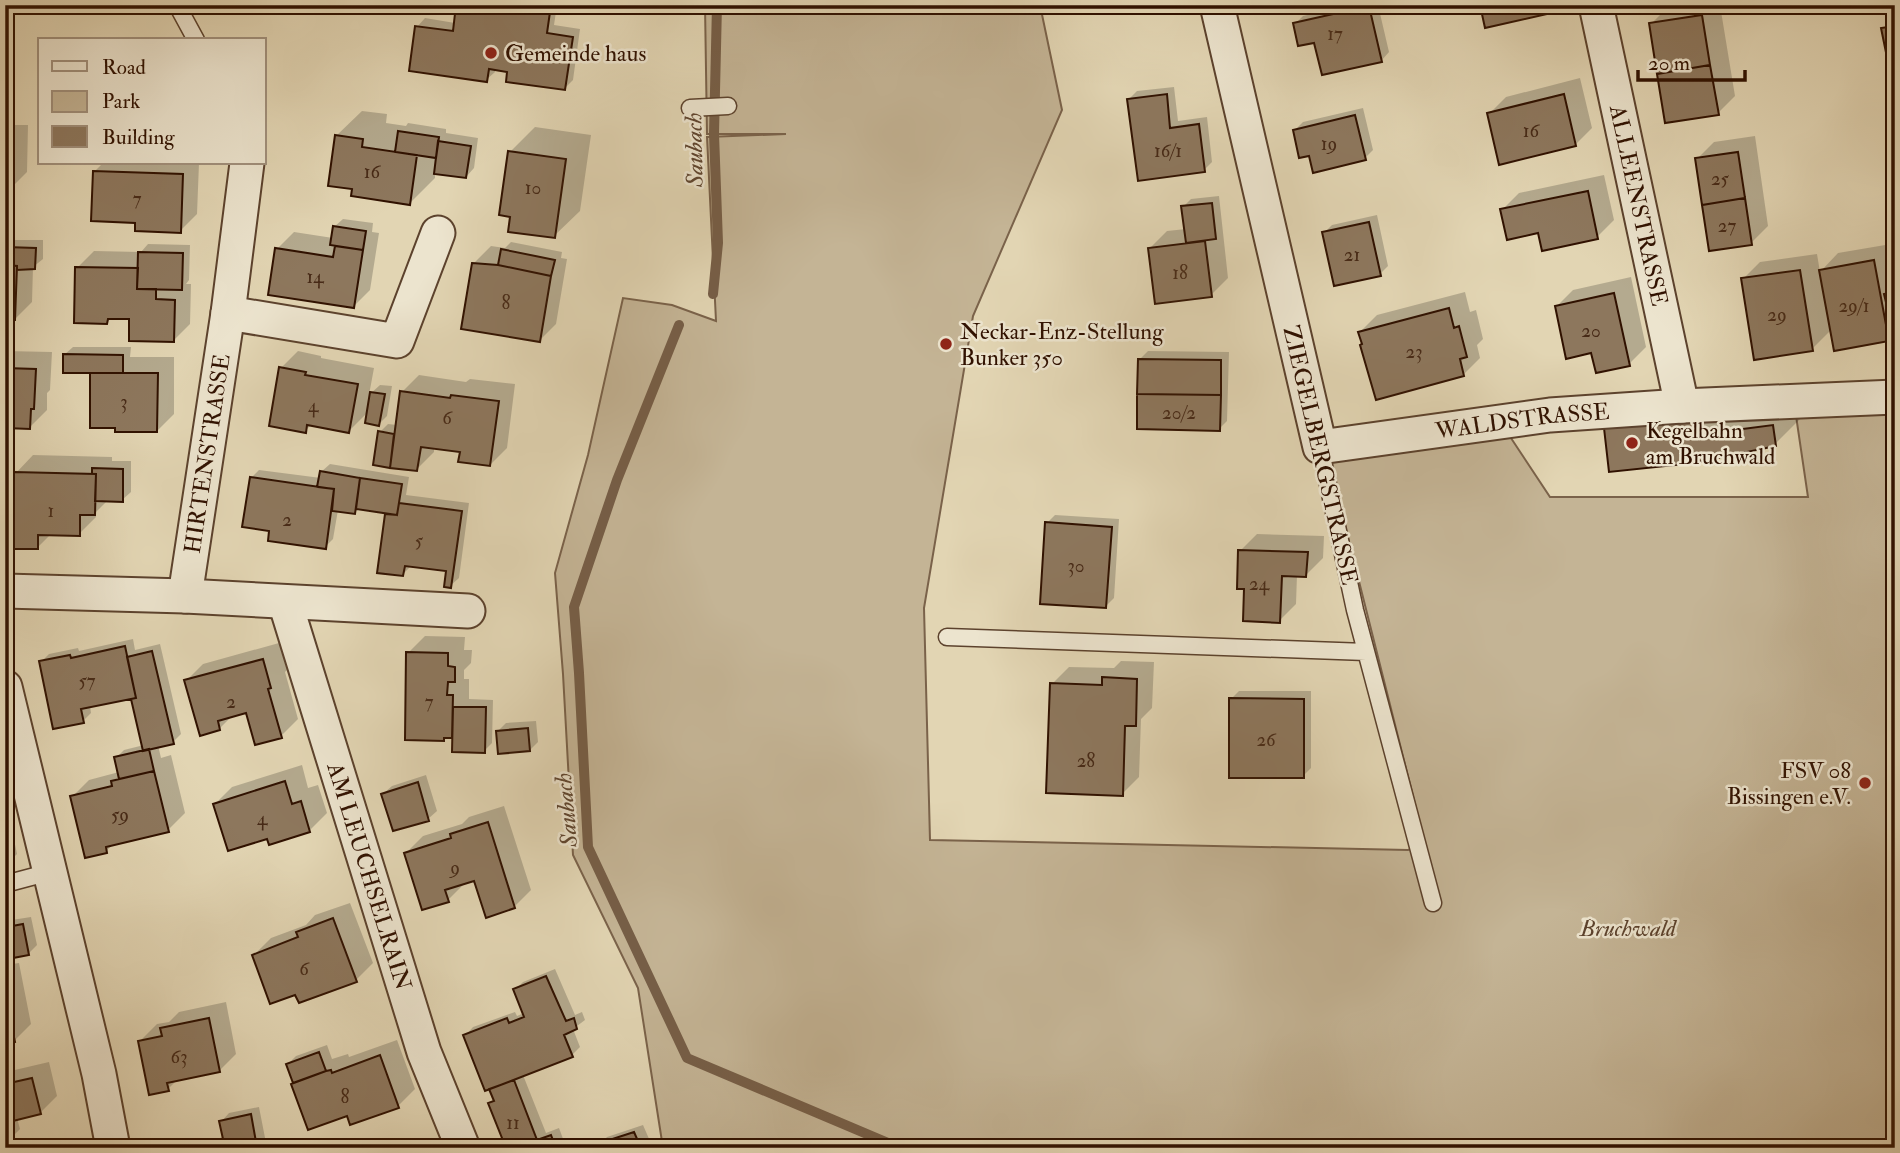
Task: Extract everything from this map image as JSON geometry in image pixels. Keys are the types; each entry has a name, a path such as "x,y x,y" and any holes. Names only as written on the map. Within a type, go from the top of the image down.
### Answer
{"street":[{"name":"ZIEGELBERGSTRASSE","path":"1217,5 1320,447"},
{"name":"ALLEENSTRASSE","path":"1596,5 1682,406"},
{"name":"HIRTENSTRASSE","path":"185,596 228,313 247,164"},
{"path":"228,313 397,341 438,233"},
{"name":"WALDSTRASSE","path":"1320,447 1550,415 1682,406 1895,397"},
{"path":"5,591 185,596 468,611"},
{"name":"AM LEUCHSELRAIN","path":"285,602 424,1052 463,1148"},
{"path":"5,687 99,1074 113,1148"}],"lane":[{"path":"177,5 195,38"},
{"path":"690,107 719,107"},
{"name":"ZIEGELBERGSTRASSE","path":"1320,447 1355,610 1433,903"},
{"path":"947,637 1366,652"},
{"path":"5,884 50,872"}],"green space":[{"name":"Bruchwald","path":"705,5 1040,5 1062,110 973,316 924,608 930,840 1408,850 1425,844 1329,462 1505,429 1550,497 1808,497 1795,409 1895,402 1895,1148 663,1148 638,988 573,855 555,573 588,455 623,298 672,305 716,321 707,137 786,134 707,134"}],"building":[{"path":"309,5 335,5 332,12 311,11"},
{"name":"Gemeinde haus","path":"456,5 551,5 547,33 573,37 565,90 506,82 507,72 489,69 487,82 409,71 415,26 453,31"},
{"path":"1480,5 1545,5 1547,14 1485,28"},
{"path":"1369,6 1382,62 1322,75 1314,43 1298,46 1293,23"},
{"path":"1702,15 1710,65 1657,74 1649,23"},
{"path":"1895,26 1895,76 1891,77 1881,28"},
{"path":"1710,65 1719,115 1665,123 1657,74"},
{"path":"1167,94 1170,128 1199,124 1205,172 1138,181 1127,99"},
{"path":"1564,94 1576,146 1499,165 1487,113"},
{"path":"1355,115 1366,160 1313,173 1309,156 1299,158 1293,130"},
{"path":"398,131 439,137 436,158 395,152"},
{"path":"335,135 363,139 362,147 417,155 410,205 351,196 352,189 328,186"},
{"path":"5,141 12,142 10,191 5,191"},
{"path":"438,141 471,146 466,178 434,174"},
{"path":"508,151 566,159 555,238 508,232 510,217 499,215"},
{"path":"1738,152 1745,198 1702,205 1695,158"},
{"path":"93,171 183,174 181,233 135,231 135,223 91,221"},
{"path":"1588,191 1598,239 1542,251 1538,233 1507,240 1500,209"},
{"path":"1745,198 1752,245 1709,251 1702,205"},
{"path":"1212,203 1216,239 1186,243 1181,206"},
{"path":"1369,222 1381,276 1334,286 1322,232"},
{"path":"333,226 366,231 363,250 330,245"},
{"path":"1205,241 1212,297 1155,304 1148,248"},
{"path":"335,246 363,250 354,308 268,295 275,248 333,257"},
{"path":"5,247 36,248 35,269 17,270 17,266 5,265"},
{"path":"501,249 555,260 551,276 498,265"},
{"path":"138,252 183,253 182,290 137,289"},
{"path":"1874,260 1889,341 1834,351 1819,270"},
{"path":"472,263 498,265 551,276 540,342 461,329"},
{"path":"5,265 17,266 15,320 5,320"},
{"path":"75,267 138,268 137,289 156,289 156,299 175,300 174,342 129,341 129,319 108,319 107,324 74,323"},
{"path":"1800,270 1813,351 1754,360 1741,278"},
{"path":"1895,292 1895,318 1890,319 1884,294"},
{"path":"1614,293 1630,366 1596,373 1591,353 1566,359 1555,306"},
{"path":"1449,308 1454,328 1459,326 1467,357 1460,359 1464,376 1376,400 1358,332"},
{"path":"63,354 123,355 123,373 63,373"},
{"path":"1138,359 1221,360 1221,395 1137,394"},
{"path":"279,367 306,372 305,375 358,384 349,433 307,425 306,433 269,426"},
{"path":"5,368 36,369 30,429 5,428"},
{"path":"90,373 158,373 157,432 115,432 115,428 90,428"},
{"path":"400,391 499,401 490,466 458,462 460,452 421,447 417,471 390,468"},
{"path":"370,392 385,394 379,426 365,423"},
{"path":"1137,394 1221,395 1220,431 1137,429"},
{"name":"Kegelbahn am Bruchwald","path":"1696,421 1696,435 1773,425 1776,446 1694,463 1609,472 1604,428"},
{"path":"378,431 394,434 390,468 373,465"},
{"path":"92,468 123,469 123,502 95,501 96,474 92,474"},
{"path":"320,471 360,478 355,514 332,511 334,489 317,487"},
{"path":"14,472 96,474 95,515 80,515 80,536 38,535 38,549 6,549 6,505 14,505"},
{"path":"250,477 334,489 326,549 268,541 269,531 242,527"},
{"path":"360,478 402,484 397,515 356,509"},
{"path":"399,503 462,511 451,588 444,587 446,571 405,566 403,576 377,573 385,514 397,515"},
{"path":"1045,522 1112,527 1106,608 1040,604"},
{"path":"1238,550 1308,552 1306,577 1282,576 1280,623 1243,621 1244,589 1237,589"},
{"path":"125,646 136,698 81,709 84,723 53,729 39,661 70,655 71,658"},
{"path":"152,651 174,744 143,751 131,699 136,698 127,657"},
{"path":"406,652 448,653 448,666 455,667 455,682 448,682 447,695 453,695 452,738 444,738 444,741 405,740"},
{"path":"263,659 271,688 268,689 282,738 255,745 246,713 218,721 220,730 200,736 184,680"},
{"path":"1102,677 1137,679 1136,726 1125,726 1123,796 1046,793 1050,683 1102,685"},
{"path":"1229,698 1304,699 1304,778 1229,778"},
{"path":"453,707 486,707 485,753 452,752"},
{"path":"528,728 530,751 498,754 496,731"},
{"path":"149,749 154,771 119,779 114,757"},
{"path":"154,771 169,832 106,847 107,853 85,858 70,796 112,786 111,781"},
{"path":"285,781 292,804 301,801 310,832 269,845 267,839 228,851 213,804"},
{"path":"418,782 429,821 393,831 381,794"},
{"path":"488,822 515,908 486,918 474,881 445,890 449,902 422,910 404,853 451,838 450,834"},
{"path":"333,918 357,982 299,1003 295,995 270,1004 252,955 298,937 296,932"},
{"path":"23,924 29,955 13,958 7,927"},
{"path":"5,927 13,958 5,960"},
{"path":"546,976 566,1021 574,1018 577,1029 564,1035 573,1057 485,1091 463,1035 507,1018 509,1023 524,1017 513,989"},
{"path":"5,994 15,1042 5,1044"},
{"path":"209,1018 220,1072 167,1083 169,1091 149,1095 138,1041 162,1036 160,1028"},
{"path":"319,1052 326,1071 293,1083 286,1064"},
{"path":"380,1055 399,1108 350,1125 347,1116 308,1130 291,1084 326,1071 331,1070 332,1073"},
{"path":"32,1078 41,1114 5,1123 5,1084"},
{"path":"514,1080 537,1140 518,1148 506,1148 488,1103 494,1101 489,1089"},
{"path":"251,1114 256,1142 225,1148 219,1121"},
{"path":"634,1132 641,1148 597,1148 597,1144"},
{"path":"551,1135 556,1148 518,1148 537,1140"}],"waterway":[{"name":"Saubach","path":"713,294 718,243 714,134 717,5"},
{"name":"Saubach","path":"679,325 617,480 574,607 588,847 687,1058 900,1148"}],"place":[{"name":"Gemeinde haus","path":"491,53"},
{"name":"Neckar-Enz-Stellung Bunker 350","path":"946,344"},
{"name":"Kegelbahn am Bruchwald","path":"1632,443"},
{"name":"FSV 08 Bissingen e.V.","path":"1865,783"}]}
